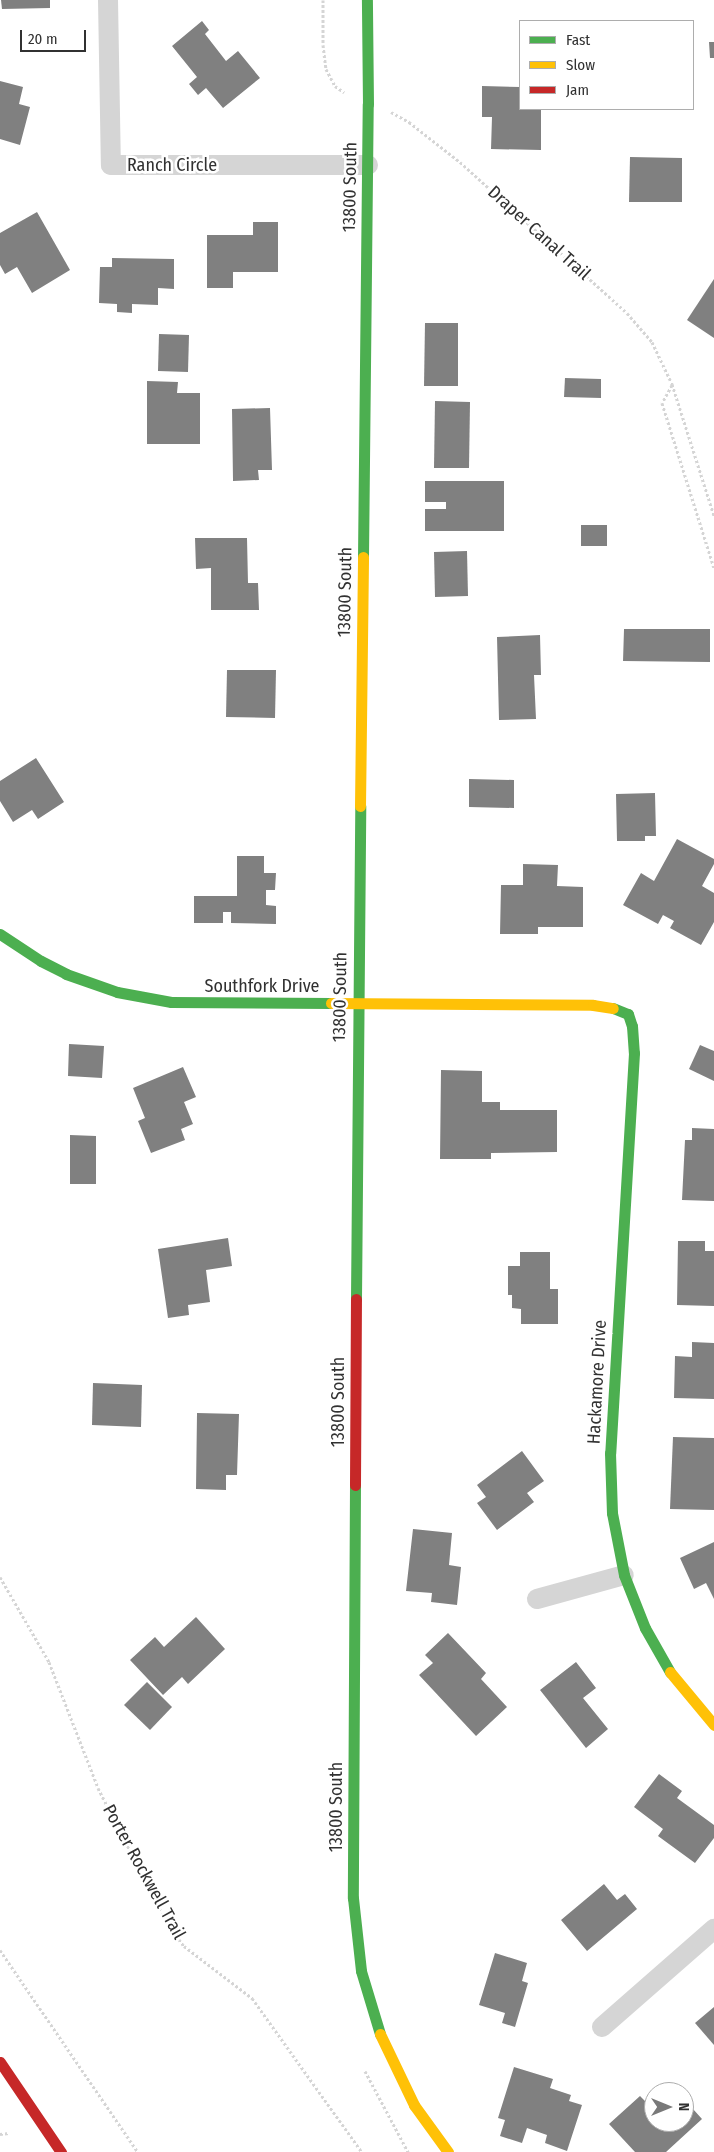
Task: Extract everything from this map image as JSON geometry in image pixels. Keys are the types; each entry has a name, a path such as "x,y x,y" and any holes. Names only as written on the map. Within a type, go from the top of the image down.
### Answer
{"main road":[{"name":"13800 South","path":"368,0 368,165 358,1004 354,1898 357,1947 367,1994 382,2040 402,2084 427,2125 448,2152"},
{"name":"Southfork Drive","path":"0,934 41,961 66,974 100,987 144,998 199,1003 593,1005 606,1006 628,1014"},
{"name":"Hackamore Drive","path":"628,1014 632,1026 634,1053 610,1474 613,1523 624,1575 658,1653 688,1696 714,1725"},
{"path":"0,2062 61,2152"}],"street":[{"name":"Ranch Circle","path":"108,0 111,165 368,165"},
{"path":"536,1600 624,1575"},
{"path":"602,2027 714,1929"}],"path":[{"name":"Draper Canal Trail","path":"323,0 323,45 326,69 335,86 368,104 395,113 460,162 610,296 652,342 672,384 714,516"},
{"path":"672,384 662,403 714,568"},
{"name":"Porter Rockwell Trail","path":"0,1577 49,1662 98,1788 168,1923 184,1946 252,1998 362,2152"},
{"path":"0,1950 138,2152"},
{"path":"365,2071 408,2152"},
{"path":"0,2134 9,2133"}],"building":[{"path":"1,0 50,0 50,8 2,9"},
{"path":"202,21 209,30 205,34 226,61 238,51 260,78 223,108 206,88 198,95 189,84 197,77 172,46"},
{"path":"709,42 714,42 714,58 710,58"},
{"path":"0,81 23,87 19,104 30,107 20,145 0,139"},
{"path":"482,86 519,87 519,110 541,110 541,150 491,149 492,117 482,117"},
{"path":"630,157 682,158 682,202 629,202"},
{"path":"37,212 70,270 32,293 17,267 5,274 0,265 0,233"},
{"path":"253,222 278,222 278,272 233,272 233,288 207,288 207,235 253,235"},
{"path":"112,258 174,259 174,289 158,288 158,305 132,304 132,313 117,312 117,304 99,303 100,267 112,267"},
{"path":"714,279 714,338 687,320"},
{"path":"425,323 458,323 458,386 424,386"},
{"path":"159,334 189,335 188,372 158,371"},
{"path":"565,378 601,379 601,398 564,397"},
{"path":"147,381 178,382 177,393 200,393 200,444 147,444"},
{"path":"435,401 470,402 469,468 434,468"},
{"path":"270,408 272,470 258,470 259,480 233,481 232,409"},
{"path":"425,481 504,481 504,531 425,531 425,509 446,509 446,502 425,502"},
{"path":"581,525 607,525 607,546 581,546"},
{"path":"195,538 247,538 248,583 258,583 259,610 211,610 211,568 196,569"},
{"path":"467,551 468,596 435,597 434,552"},
{"path":"624,629 710,629 710,662 623,661"},
{"path":"540,635 541,675 534,675 536,719 499,720 497,637"},
{"path":"227,670 276,670 275,718 226,717"},
{"path":"36,758 64,802 38,819 32,810 13,822 0,801 0,781"},
{"path":"469,779 514,780 514,808 469,807"},
{"path":"655,793 656,836 645,836 645,841 617,841 616,794"},
{"path":"677,839 714,859 714,864 702,886 714,893 714,922 701,945 670,928 674,921 663,915 658,924 623,905 641,873 654,881"},
{"path":"237,856 264,856 264,873 276,873 275,890 266,890 266,905 276,906 276,924 231,923 231,912 223,912 223,923 194,923 194,896 237,896"},
{"path":"523,864 558,865 557,886 583,887 583,927 538,927 538,934 500,934 501,885 523,885"},
{"path":"69,1044 104,1046 102,1078 68,1076"},
{"path":"700,1045 714,1051 714,1081 689,1069"},
{"path":"183,1067 196,1097 184,1102 193,1124 181,1129 185,1140 151,1153 138,1121 145,1118 133,1088"},
{"path":"441,1070 482,1071 482,1102 500,1102 500,1110 557,1110 557,1152 491,1153 491,1159 440,1159"},
{"path":"692,1128 714,1129 714,1201 682,1200 685,1140 692,1140"},
{"path":"70,1135 96,1136 96,1184 70,1184"},
{"path":"228,1238 232,1266 206,1270 210,1302 188,1305 189,1315 168,1318 158,1249"},
{"path":"678,1241 705,1241 705,1251 714,1251 714,1306 677,1305"},
{"path":"520,1252 550,1252 550,1289 558,1289 558,1324 521,1324 521,1309 512,1308 512,1295 508,1295 508,1266 520,1266"},
{"path":"692,1342 714,1343 714,1399 674,1398 675,1356 692,1357"},
{"path":"93,1383 142,1385 141,1427 92,1425"},
{"path":"197,1413 239,1414 237,1475 226,1475 226,1490 196,1489"},
{"path":"673,1437 714,1438 714,1510 670,1509"},
{"path":"522,1451 544,1481 527,1493 534,1502 497,1530 477,1503 486,1497 477,1485"},
{"path":"413,1529 452,1533 449,1565 461,1567 457,1605 431,1602 432,1593 406,1591"},
{"path":"714,1542 714,1599 706,1583 694,1589 680,1558"},
{"path":"196,1617 225,1649 188,1684 182,1677 163,1695 130,1660 155,1637 164,1647"},
{"path":"448,1633 486,1673 481,1679 507,1707 476,1736 419,1675 433,1663 425,1655"},
{"path":"576,1662 596,1688 583,1698 608,1729 586,1748 540,1690"},
{"path":"147,1682 172,1707 150,1730 124,1705"},
{"path":"659,1774 682,1791 677,1798 714,1825 714,1838 695,1863 658,1836 663,1829 634,1807"},
{"path":"604,1884 617,1900 625,1894 637,1909 587,1951 561,1920"},
{"path":"495,1953 527,1963 522,1981 528,1983 515,2027 502,2023 505,2013 479,2005"},
{"path":"714,2007 714,2045 695,2023"},
{"path":"514,2067 553,2079 550,2088 571,2095 569,2101 582,2105 567,2151 545,2143 547,2135 527,2128 522,2143 500,2136 505,2120 498,2118"},
{"path":"640,2096 644,2100 644,2132 688,2132 666,2152 635,2152 609,2124"},
{"path":"694,2110 702,2119 694,2126"}],"traffic: fast":[{"path":"363,557 368,104 367,0"},
{"path":"356,1299 360,806"},
{"path":"0,934 41,961 66,974 117,992 171,1002 331,1003"},
{"path":"613,1008 628,1014 632,1026 634,1053 610,1453 612,1513 624,1575 645,1628 670,1672"},
{"path":"355,1485 353,1898 361,1971 380,2034"}],"traffic: slow":[{"path":"360,806 363,557"},
{"path":"331,1003 593,1005 613,1008"},
{"path":"670,1672 714,1725"},
{"path":"380,2034 414,2105 448,2152"}],"traffic: jam":[{"path":"355,1485 356,1299"},
{"path":"0,2062 61,2152"}]}
